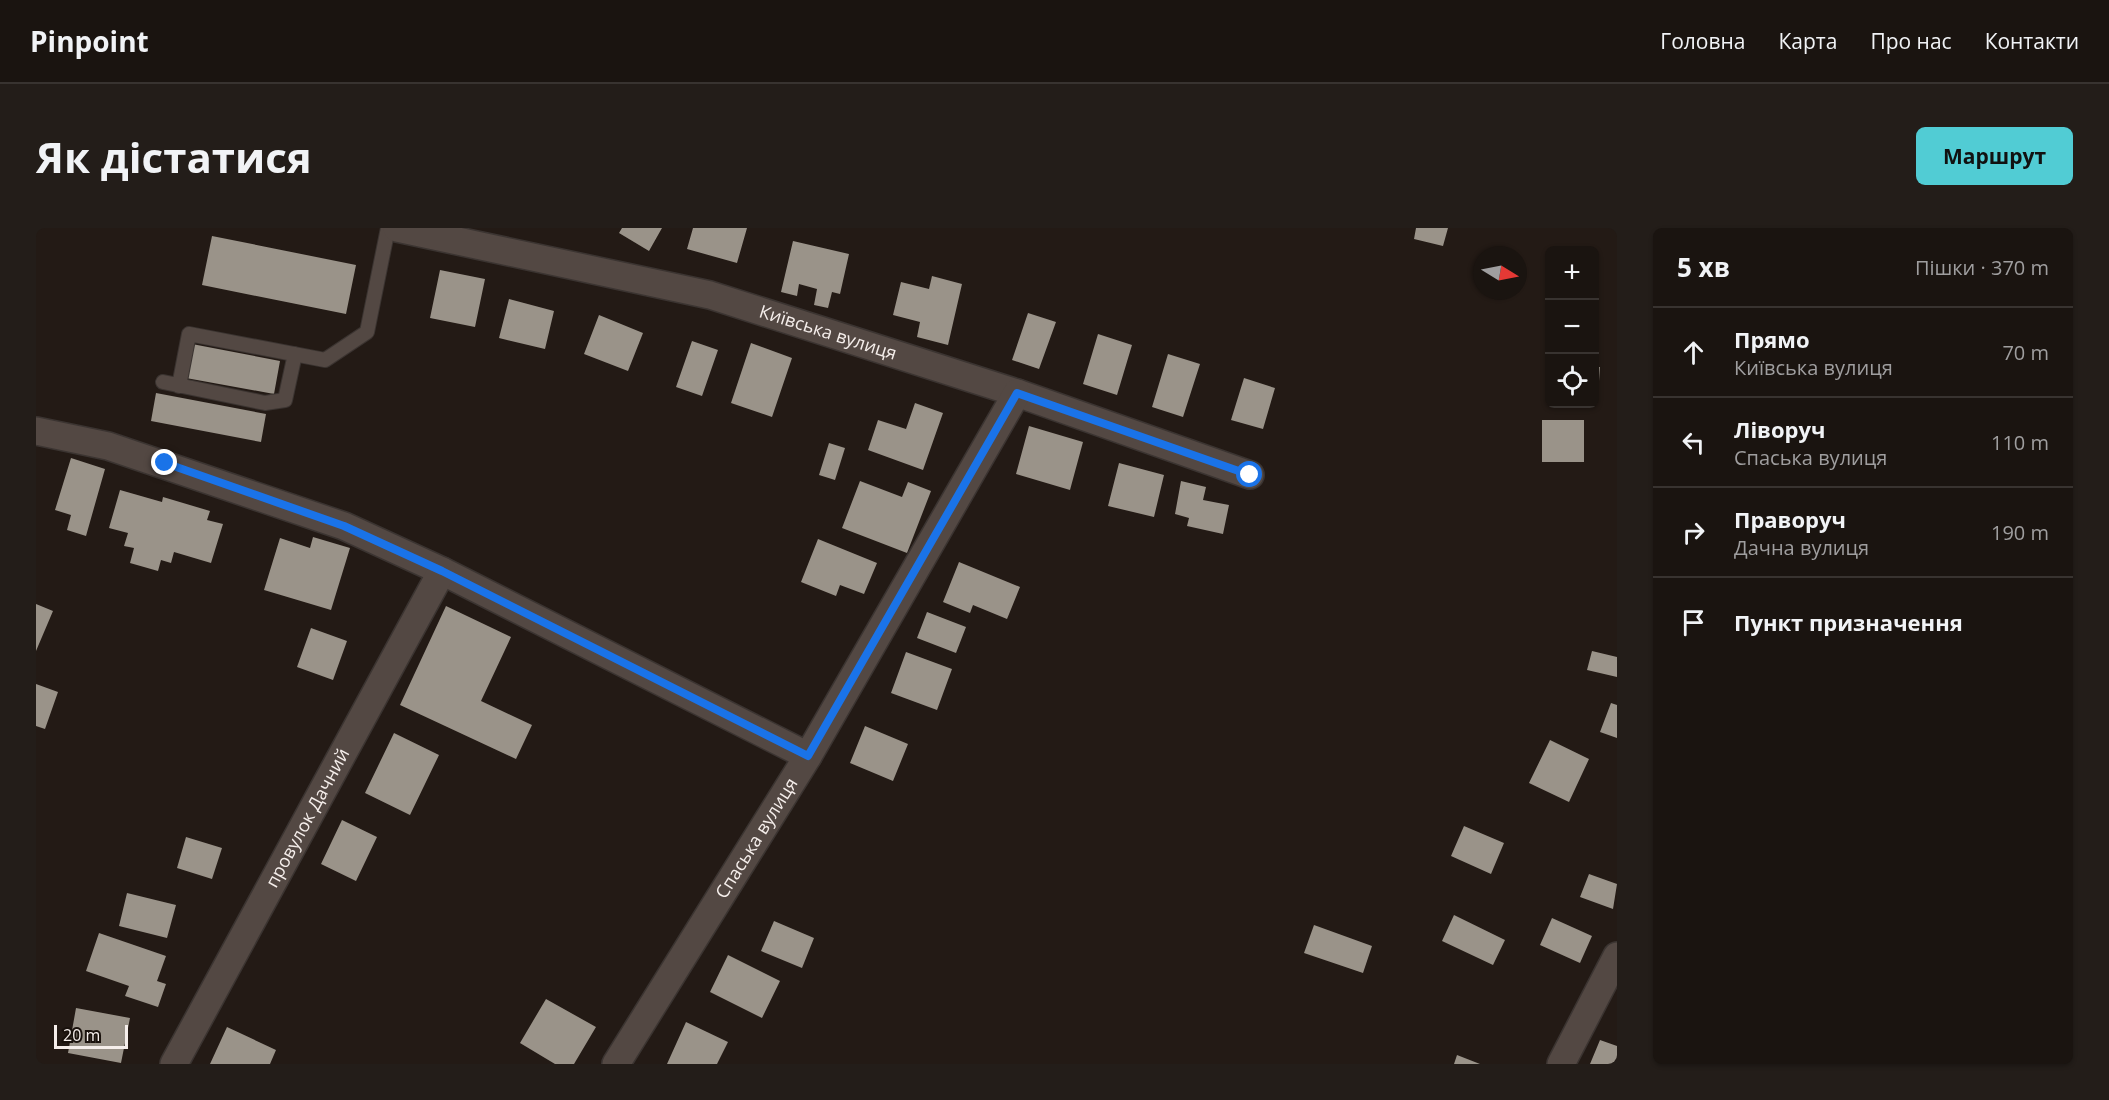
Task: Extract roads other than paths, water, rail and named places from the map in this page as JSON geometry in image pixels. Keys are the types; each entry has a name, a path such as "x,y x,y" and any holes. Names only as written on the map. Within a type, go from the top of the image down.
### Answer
{"street":[{"name":"Київська вулиця","path":"397,228 710,295 1017,393 1250,475"},
{"name":"Спаська вулиця","path":"616,1064 808,756 1017,393"},
{"path":"36,431 108,446 165,463 344,526 442,571 808,756"},
{"name":"провулок Дачний","path":"174,1064 442,571"},
{"path":"1561,1064 1617,956"}],"lane":[{"path":"179,386 189,334 324,360 367,332 388,228"},
{"path":"163,382 265,403 285,400 295,354"}]}
